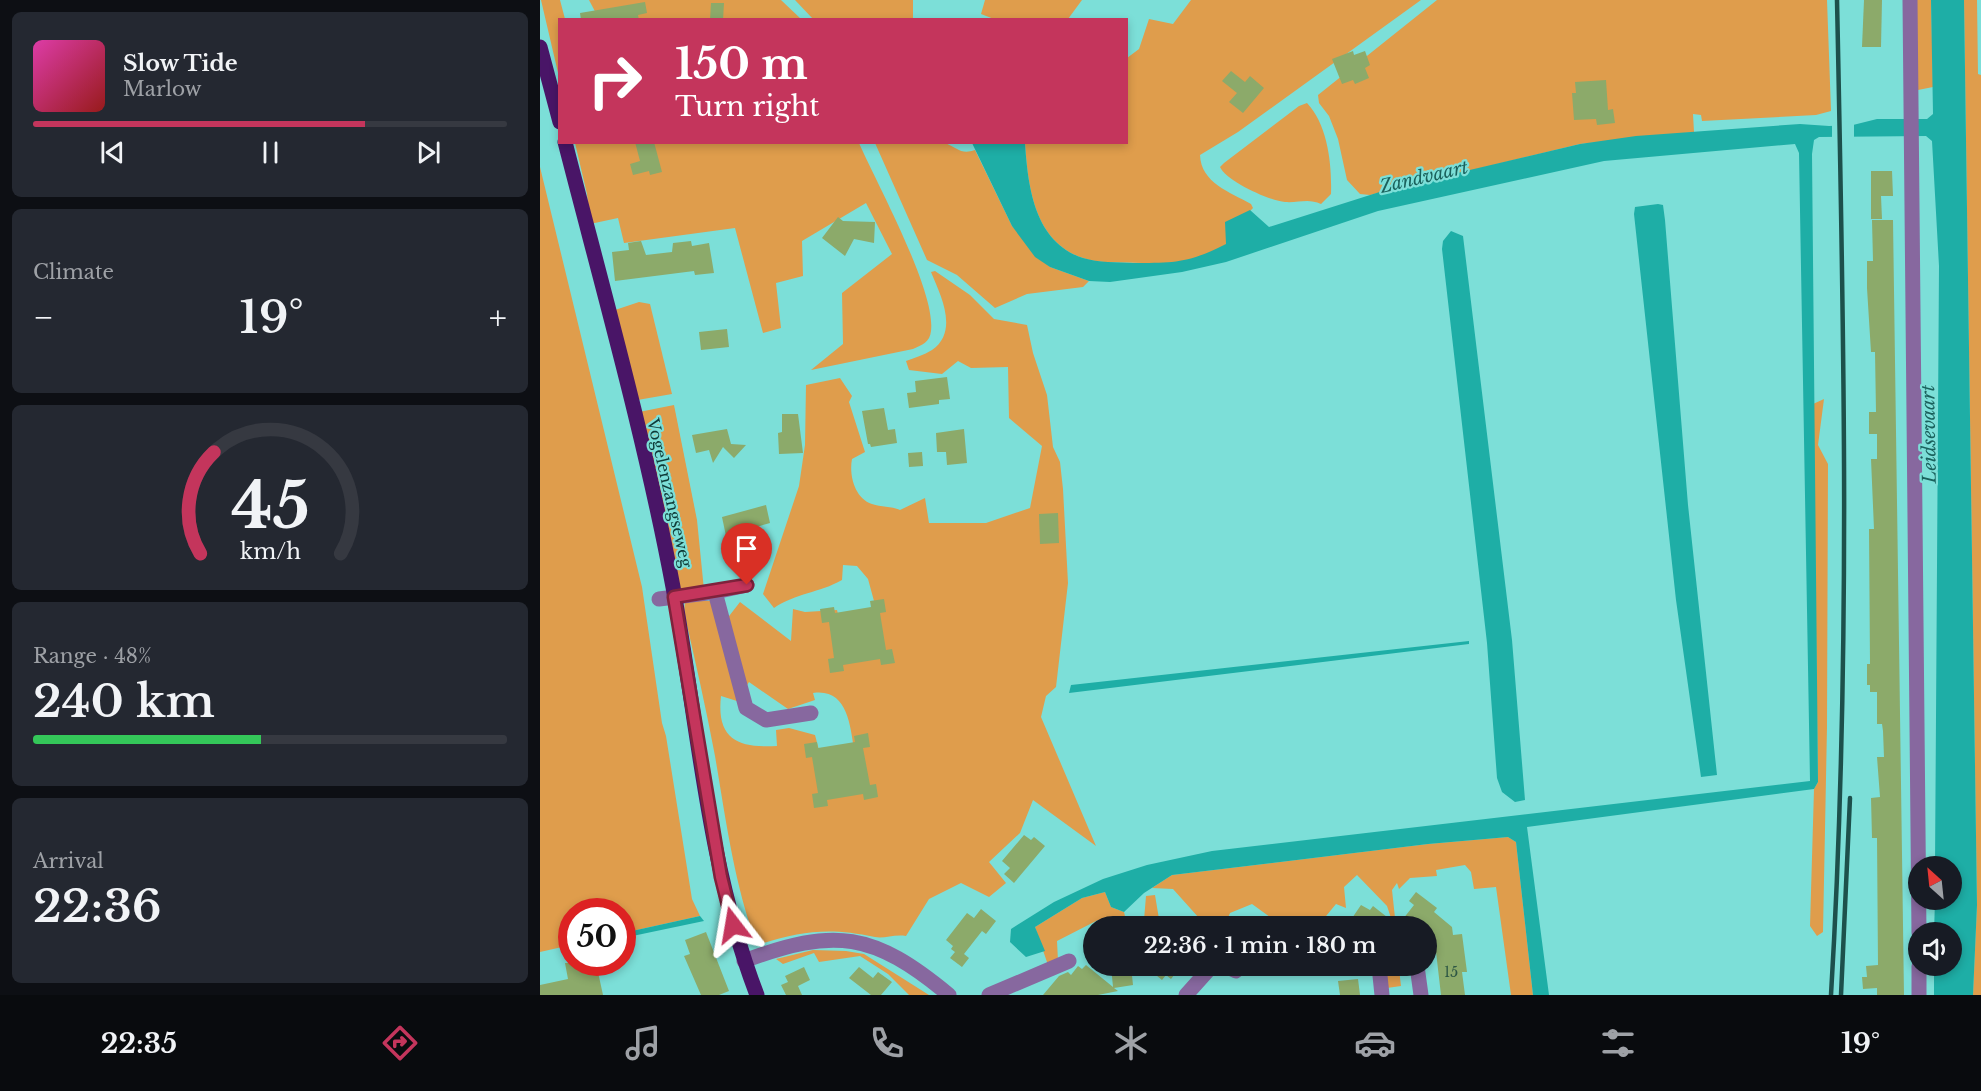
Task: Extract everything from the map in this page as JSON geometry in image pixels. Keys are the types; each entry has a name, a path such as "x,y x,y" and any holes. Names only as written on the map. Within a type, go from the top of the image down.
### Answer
{"main road":[{"path":"540,47 558,114"},
{"name":"Vogelenzangseweg","path":"566,144 651,483 667,598 721,877 744,961 757,995"}],"street":[{"path":"1910,0 1918,922"},
{"path":"667,598 747,585"},
{"path":"715,592 746,708 766,720 811,712"},
{"path":"744,961 799,943 821,940 861,941 876,946 949,995"},
{"path":"988,995 1069,962"},
{"path":"1186,995 1203,976"},
{"path":"1380,976 1382,995"},
{"path":"1418,976 1421,995"},
{"path":"1919,976 1919,995"}],"shaded area":[{"path":"541,0 560,0 565,18 558,18 558,73"},
{"path":"589,0 781,0 800,18 598,18"},
{"path":"795,0 913,0 913,18 812,18"},
{"path":"985,0 1082,0 1069,18 991,18 981,14"},
{"path":"1191,0 1421,0 1238,132 1200,155 1205,173 1211,180 1251,204 1253,208 1226,245 1207,256 1186,261 1112,262 1083,258 1067,250 1044,226 1037,211 1028,177 1025,144 1128,144 1128,57 1139,49 1149,19 1173,24"},
{"path":"1437,0 1827,0 1831,111 1816,115 1702,121 1701,115 1693,114 1694,132 1580,144 1370,195 1360,194 1347,180 1338,139 1329,116 1319,103 1318,95"},
{"path":"1916,0 1931,0 1933,87 1918,90"},
{"path":"1931,0 1964,0 1977,905 1973,995 1934,995 1934,976 1962,976 1962,922 1934,922 1935,910 1962,910 1962,856 1935,856 1939,266 1932,141 1926,136 1819,137 1814,140 1812,154 1818,782 1814,789 1527,827 1549,995 1533,995 1516,842 1508,837 1428,844 1172,875 1144,893 1124,912 1111,907 1105,892 1082,898 1035,927 1045,951 1026,957 1010,942 1011,929 1054,902 1103,879 1147,865 1212,851 1810,781 1799,153 1795,144 1604,161 1378,211 1226,262 1182,272 1110,282 1089,281 1050,267 1035,257 1012,226 972,144 1025,144 1028,177 1037,211 1044,226 1054,239 1067,250 1089,260 1147,263 1181,261 1202,255 1226,244 1225,222 1250,210 1269,227 1389,189 1580,144 1636,136 1800,124 1829,126 1853,125 1877,119 1927,119 1933,114"},
{"path":"1964,0 1977,0 1978,74 1981,75 1981,995 1973,995 1977,905"},
{"path":"1307,103 1320,122 1331,171 1331,194 1321,204 1308,201 1285,202 1269,198 1239,184 1220,167 1299,106"},
{"path":"575,144 859,144 915,265 930,313 929,338 913,349 811,370 843,344 842,293 892,254 866,203 802,241 803,276 776,283 781,328 763,333 735,228 624,243 618,218 590,224 587,194"},
{"path":"875,144 947,144 963,151 975,150 1012,226 1050,267 1089,281 1083,287 1027,294 995,308 957,275 927,260"},
{"path":"540,167 642,587 692,899 700,916 636,930 636,898 558,898 558,948 540,952"},
{"path":"1663,205 1665,220 1688,505 1717,775 1701,777 1676,600 1634,214 1635,207"},
{"path":"1451,231 1463,236 1512,640 1525,800 1515,802 1502,792 1497,778 1487,643 1442,249 1443,241"},
{"path":"935,271 970,295 994,319 1027,325 1033,353 1047,395 1053,447 1060,462 1068,583 1056,687 1046,696 1041,717 1096,846 1033,800 1020,833 989,862 1006,883 989,897 961,883 929,899 906,936 878,937 829,931 788,936 757,945 742,899 732,852 712,738 684,612 685,601 711,601 726,620 740,602 791,641 793,609 805,612 837,610 839,618 877,612 868,579 857,566 843,565 842,580 791,599 774,608 763,594 799,486 805,445 806,385 840,378 852,396 849,402 865,452 852,459 851,472 857,491 866,501 900,510 925,498 929,523 986,523 1030,508 1042,446 1009,418 1008,367 971,368 958,361 942,374 909,370 906,361 932,350 945,333 943,302 931,272","holes":["749,682 788,709 815,700 813,693 833,696 845,710 854,749 820,754 815,735 789,728 776,730 777,746 741,743 727,732 722,723 721,696 737,701"]},
{"path":"639,302 650,304 672,394 626,402 615,310"},
{"path":"1824,399 1818,445 1828,464 1827,727 1823,932 1817,936 1810,926 1814,789 1818,782 1813,404"},
{"path":"674,405 697,520 704,590 670,592 629,414"},
{"path":"1469,641 1469,644 1069,693 1071,685"},
{"path":"1508,837 1516,842 1533,995 1511,995 1496,887 1474,889 1471,872 1465,865 1436,870 1437,876 1410,878 1399,889 1397,883 1392,890 1395,916 1390,916 1387,906 1357,875 1344,887 1346,908 1336,904 1326,916 1269,916 1252,904 1230,913 1229,916 1197,916 1173,889 1152,888 1172,875 1428,844"},
{"path":"1105,892 1111,907 1124,912 1125,916 1083,916 1083,928 1057,941 1058,961 1048,965 1035,927 1082,898"},
{"path":"1155,895 1158,916 1144,916 1146,896"},
{"path":"700,916 704,921 636,935 636,930"},
{"path":"813,950 864,954 929,995 909,995 888,974 860,956 819,962 814,953 783,964 776,959"},
{"path":"1386,976 1400,976 1401,986 1387,988"}],"pier":[{"path":"1854,121 1854,139 1832,139 1832,123"}],"building":[{"path":"1864,0 1882,0 1881,47 1862,47"},
{"path":"645,2 647,13 638,15 639,18 581,18 580,13"},
{"path":"711,3 724,3 723,18 710,18"},
{"path":"1353,51 1354,55 1365,51 1370,65 1365,68 1369,78 1355,84 1353,80 1342,84 1332,59"},
{"path":"1231,71 1245,82 1250,76 1264,88 1243,113 1229,102 1237,93 1222,81"},
{"path":"1606,80 1608,110 1613,109 1615,123 1597,125 1596,119 1574,120 1572,93 1576,93 1575,82"},
{"path":"636,144 655,144 662,172 650,175 649,171 633,175 630,164 640,161"},
{"path":"1871,171 1892,171 1893,196 1881,196 1882,219 1871,219"},
{"path":"838,217 843,221 875,222 874,243 854,239 845,256 822,238"},
{"path":"1872,220 1893,220 1904,995 1877,995 1877,988 1863,989 1862,977 1867,977 1866,966 1878,965 1877,838 1872,838 1871,798 1880,797 1877,757 1884,757 1882,724 1877,724 1877,692 1870,692 1870,685 1867,685 1867,664 1870,664 1869,529 1874,529 1871,459 1877,459 1877,434 1869,434 1869,412 1876,412 1875,352 1871,352 1867,288 1867,261 1873,261"},
{"path":"641,241 646,255 672,252 673,243 691,241 692,246 709,243 714,273 695,275 694,271 615,281 612,252 629,250 628,243"},
{"path":"727,329 729,347 701,350 699,332"},
{"path":"947,377 950,399 939,400 939,404 909,408 907,393 916,392 915,381"},
{"path":"884,408 888,430 895,429 897,443 871,447 868,444 862,411"},
{"path":"782,414 798,414 803,453 779,454 778,433 782,432"},
{"path":"727,429 731,444 746,445 734,458 723,447 713,463 709,450 696,453 692,435"},
{"path":"964,429 967,463 947,465 946,452 937,452 936,433"},
{"path":"922,452 923,466 909,467 908,453"},
{"path":"766,505 770,523 726,536 722,517"},
{"path":"1058,513 1059,543 1040,544 1039,514"},
{"path":"884,599 886,612 880,613 886,650 892,649 895,663 881,665 880,659 843,665 844,671 830,673 828,659 834,658 829,622 822,623 820,609 834,607 835,613 871,607 870,601"},
{"path":"868,733 870,747 863,748 870,785 876,784 878,797 864,800 863,794 827,800 828,806 814,808 812,794 818,793 812,757 806,758 804,744 817,742 818,748 855,742 854,736"},
{"path":"1024,835 1031,840 1034,837 1045,846 1014,883 1004,874 1010,868 1002,861"},
{"path":"1416,892 1437,908 1434,912 1452,927 1453,935 1462,934 1467,972 1462,972 1465,995 1441,995 1437,960 1437,916 1405,916 1414,905 1409,901"},
{"path":"1361,905 1370,910 1373,906 1386,916 1354,916"},
{"path":"981,909 996,921 986,934 982,931 964,954 969,958 962,967 950,958 955,952 951,949 953,946 946,940 967,913 974,918"},
{"path":"706,932 729,991 719,995 701,995 684,956 690,954 685,940"},
{"path":"1078,966 1082,969 1083,976 1100,976 1113,987 1112,976 1132,976 1133,985 1114,988 1118,991 1098,995 1043,995 1059,976 1068,972 1071,975"},
{"path":"804,967 810,980 798,986 802,995 786,995 781,985 788,982 785,976"},
{"path":"859,967 873,978 878,972 892,982 881,995 871,995 849,978"},
{"path":"567,976 599,976 603,995 540,995 540,985 568,979"},
{"path":"1358,979 1360,995 1340,995 1338,981"}],"railway":[{"path":"1831,995 1844,622 1842,249 1837,0"},
{"path":"1841,995 1850,798"}],"route":[{"path":"733,925 711,823 674,597 747,585"}],"water label":[{"name":"Zandvaart","path":"1424,177"},
{"name":"Leidsevaart","path":"1929,434"}]}
